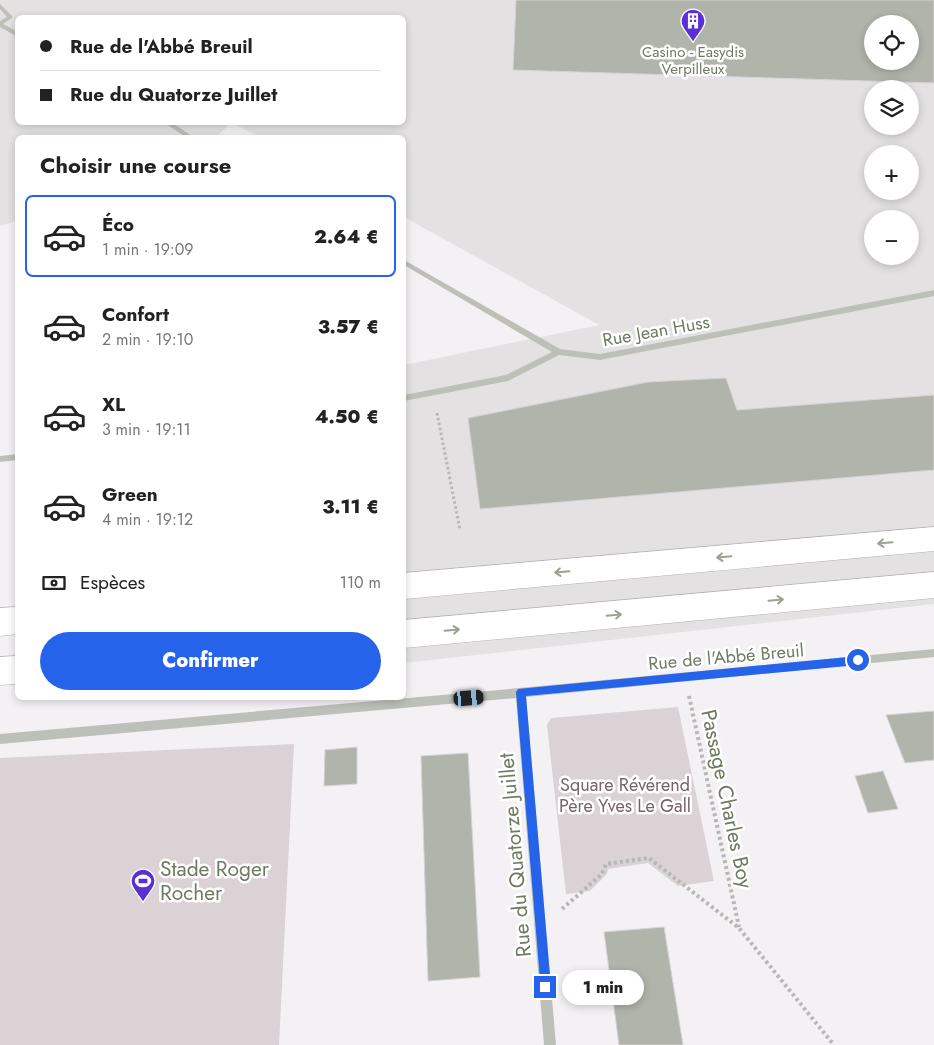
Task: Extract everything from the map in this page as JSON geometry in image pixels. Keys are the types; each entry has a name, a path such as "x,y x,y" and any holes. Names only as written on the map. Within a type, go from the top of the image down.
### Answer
{"highway":[{"path":"406,586 934,539"},
{"path":"406,634 934,585"},
{"path":"0,622 15,620"},
{"path":"0,671 15,670"}],"street":[{"path":"0,6 10,17 0,24 15,33"},
{"path":"171,125 187,135"},
{"name":"Rue Jean Huss","path":"406,263 558,352 600,357 934,293"},
{"path":"406,398 508,378 558,352"},
{"path":"0,459 15,457"},
{"name":"Rue de l'Abbé Breuil","path":"0,739 934,653"},
{"name":"Rue du Quatorze Juillet","path":"521,692 550,1045"}],"path":[{"path":"433,394 460,530"},
{"name":"Passage Charles Boy","path":"685,677 739,928"},
{"path":"540,929 602,874 606,864 649,858 718,909 739,928 834,1045"}],"shaded area":[{"path":"0,0 934,0 934,604 406,663 406,365 599,325 406,218 406,135 256,135 236,125 406,125 406,15 15,15 15,125 229,125 218,135 15,135 15,222 0,226"}],"green space":[{"name":"Square Révérend Père Yves Le Gall","path":"678,707 714,881 678,886 648,863 608,869 607,874 590,891 566,894 547,725 551,718"},
{"name":"Stade Roger Rocher","path":"294,744 279,1045 0,1045 0,758"}],"building":[{"name":"Casino - Easydis Verpilleux","path":"516,0 934,0 934,83 919,83 919,80 864,81 513,70"},
{"path":"726,378 737,410 934,395 934,470 480,509 468,418 648,382"},
{"path":"934,711 934,760 905,763 886,715"},
{"path":"357,747 357,784 324,786 325,750"},
{"path":"468,753 480,977 428,981 421,756"},
{"path":"883,771 898,809 868,813 855,776"},
{"path":"664,927 683,1045 619,1045 604,932"}],"place":[{"name":"Casino - Easydis Verpilleux","path":"693,42"},
{"name":"Stade Roger Rocher","path":"143,902"}],"route":[{"path":"545,987 521,692 858,660"}]}
